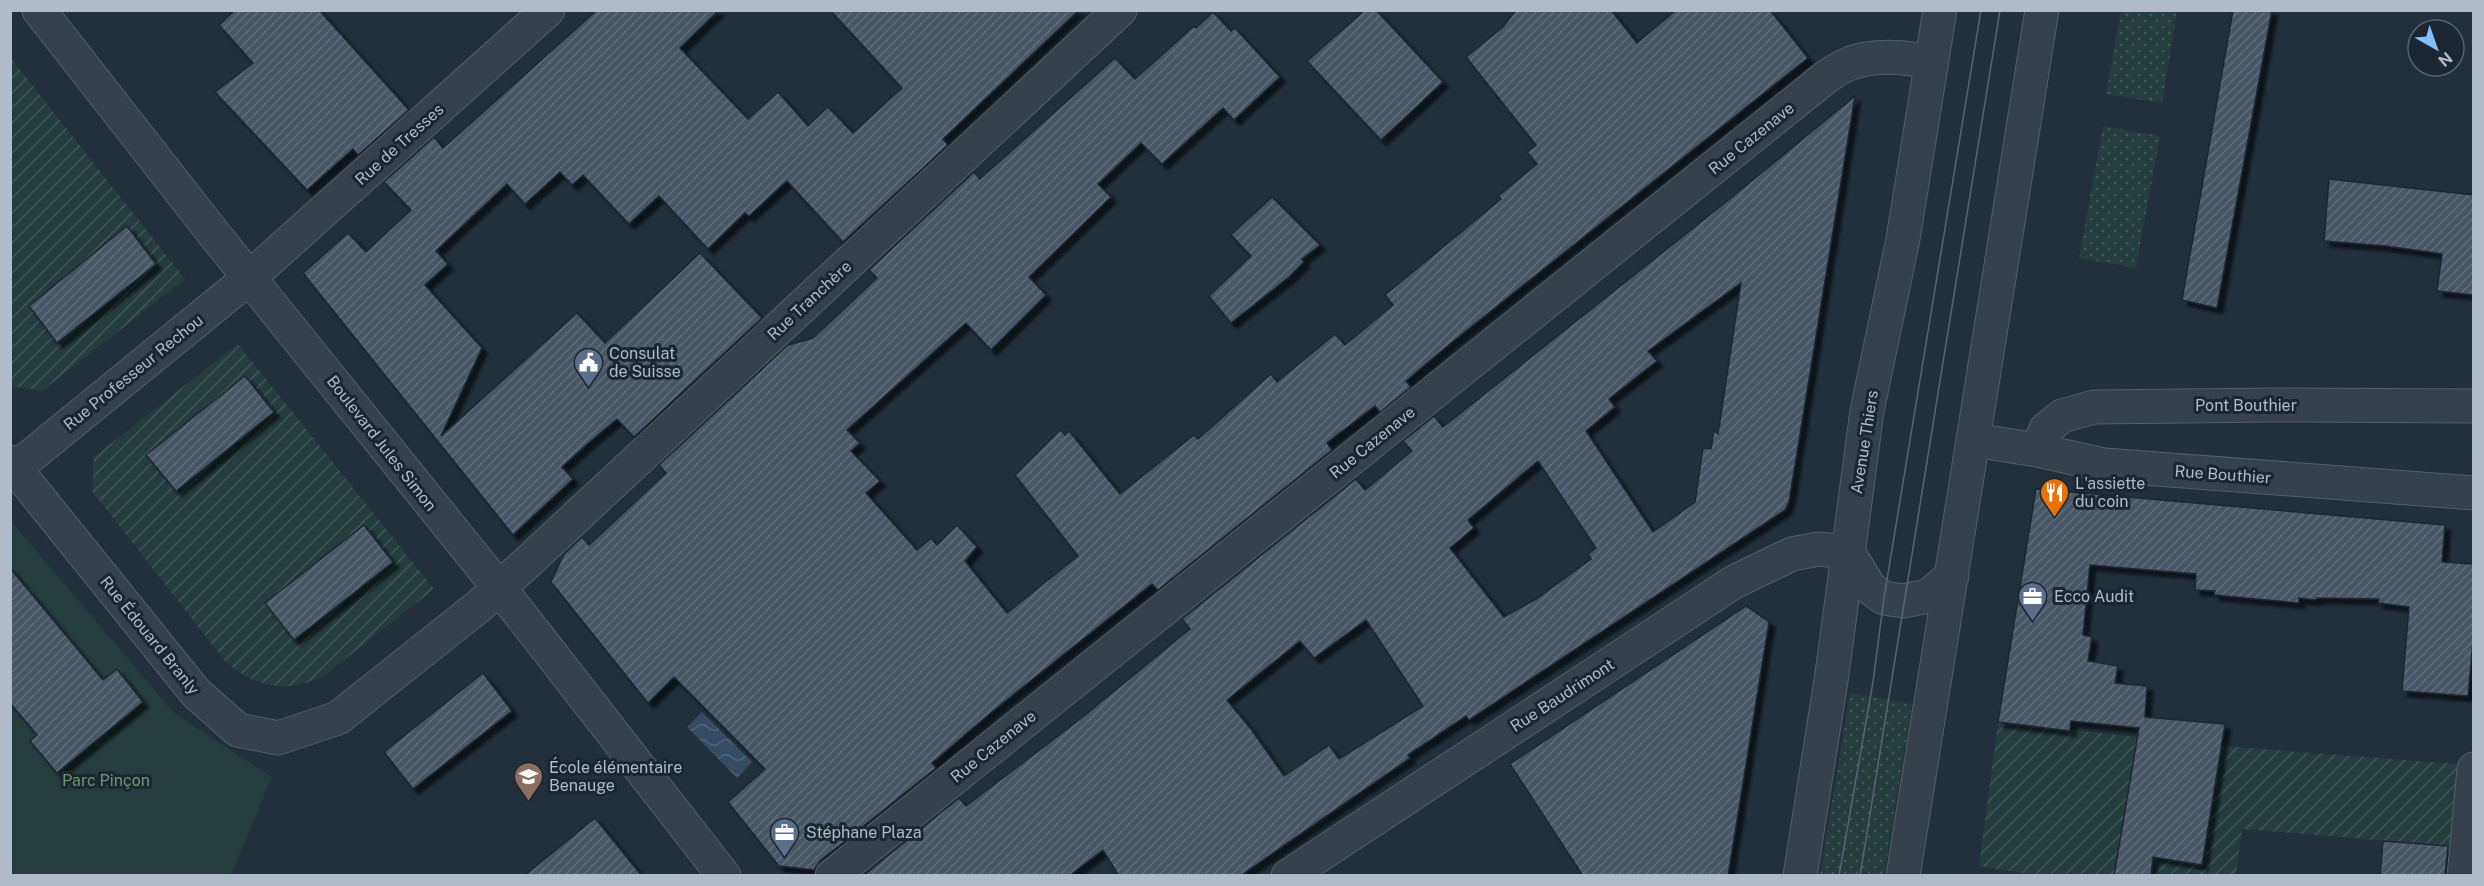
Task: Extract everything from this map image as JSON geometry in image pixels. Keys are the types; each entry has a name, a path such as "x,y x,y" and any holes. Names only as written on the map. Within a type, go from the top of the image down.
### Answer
{"street":[{"name":"Boulevard Jules Simon","path":"39,10 724,876"},
{"name":"Rue de Tresses","path":"250,277 548,10"},
{"name":"Rue Tranchère","path":"498,589 1120,10"},
{"name":"Avenue Thiers","path":"1800,876 1832,674 1867,411 1903,239 1940,10"},
{"path":"1903,876 2042,10"},
{"name":"Rue Cazenave","path":"832,876 1826,77 1849,63 1866,59 1911,58 1931,62"},
{"name":"Rue Professeur Rechou","path":"13,465 250,277"},
{"name":"Pont Bouthier","path":"2037,450 2046,429 2062,416 2094,407 2474,406"},
{"name":"Rue Bouthier","path":"1974,440 2037,450 2104,465 2474,493"},
{"name":"Rue Édouard Branly","path":"13,465 196,693 238,730 278,738 338,718 498,589"},
{"name":"Rue Baudrimont","path":"1288,876 1734,582 1792,554 1818,549 1848,552"},
{"path":"1848,552 1870,588 1884,598 1904,602 1928,596 1952,576"},
{"path":"2464,876 2474,770"}],"green space":[{"path":"2121,11 2177,11 2162,103 2106,94"},
{"path":"10,57 185,279 42,391 11,386"},
{"path":"2103,126 2160,136 2136,268 2079,258"},
{"path":"238,344 434,589 325,675 298,685 273,686 261,683 225,661 92,491 94,457"},
{"name":"Parc Pinçon","path":"10,520 175,714 272,777 231,875 11,875"},
{"path":"1850,693 1912,704 1884,875 1820,875"},
{"path":"1998,722 2222,746 2457,764 2449,846 2242,829 2236,875 2041,876 1979,866"}],"water":[{"path":"702,712 752,762 737,778 687,727"}],"building":[{"path":"235,10 319,10 409,110 358,155 353,149 307,190 215,92 253,63 219,25"},
{"path":"597,10 719,10 680,48 748,119 778,92 808,126 828,107 853,133 902,88 830,10 1079,10 943,139 948,145 843,242 787,181 749,216 745,213 708,249 659,196 629,224 583,175 572,185 560,172 525,204 507,184 436,251 448,264 425,285 482,348 441,436 577,313 605,343 700,253 762,318 634,437 617,419 585,446 562,467 573,479 513,535 303,273 348,233 366,252 411,210 384,182 434,137 443,148"},
{"path":"1365,10 1376,10 1443,82 1381,140 1307,61"},
{"path":"1516,10 1611,10 1637,43 1676,10 1770,10 1808,58 1451,343 1406,381 1411,387 1380,412 1375,406 1327,443 1332,450 1158,590 1152,584 993,711 932,763 936,768 820,861 814,870 779,866 728,802 765,769 674,677 648,703 551,582 564,554 582,537 589,545 666,473 659,465 788,345 813,338 877,278 869,270 974,172 980,179 1115,58 1135,79 1213,12 1231,31 1235,28 1280,77 1234,120 1223,108 1162,164 1141,143 1098,184 1111,197 1029,277 1046,295 991,350 966,323 847,430 860,443 851,451 880,481 866,493 917,550 931,538 937,545 957,525 977,547 965,561 1007,613 1078,556 1015,475 1060,430 1065,435 1069,431 1120,494 1194,435 1198,439 1271,374 1277,382 1335,334 1345,345 1393,305 1385,295 1501,199 1498,196 1537,164 1527,152 1536,145 1466,57 1503,27"},
{"path":"2233,10 2272,10 2217,308 2182,300"},
{"path":"1855,96 1789,502 1785,510 1469,720 1466,716 1408,755 1410,758 1240,876 1119,876 1103,850 1069,876 863,876 959,798 966,806 1079,720 1190,629 1182,619 1356,479 1365,490 1412,451 1403,441 1434,416 1443,427 1731,198","holes":["1741,283 1718,434 1714,430 1711,449 1703,448 1695,502 1653,532 1586,431 1615,407 1609,399 1657,361 1648,351","1538,461 1596,548 1588,554 1591,559 1536,599 1504,617 1450,548 1474,528 1468,520","1366,620 1423,706 1339,759 1329,745 1284,776 1251,729 1227,700 1300,641 1314,658"]},
{"path":"2329,179 2474,195 2474,295 2437,291 2442,254 2386,246 2324,241"},
{"path":"1272,197 1320,245 1302,259 1304,262 1289,277 1231,323 1209,296 1251,256 1231,235"},
{"path":"127,226 156,264 57,343 29,306"},
{"path":"245,376 274,412 176,491 146,455"},
{"path":"2036,489 2445,525 2442,562 2474,564 2474,630 2468,696 2402,691 2409,607 2378,603 2379,599 2299,598 2299,603 2214,595 2215,591 2195,590 2196,574 2090,565 2083,635 2092,637 2088,661 2118,666 2115,683 2147,686 2145,717 2225,724 2202,865 2153,857 2151,876 2114,876 2139,728 2071,721 2070,731 1998,722"},
{"path":"364,525 393,562 294,640 265,603"},
{"path":"10,568 103,680 117,669 143,702 57,773 30,741 37,735 10,703"},
{"path":"1746,606 1769,622 1728,876 1583,876 1510,764"},
{"path":"483,673 512,711 413,789 384,752"},
{"path":"595,818 642,876 524,876"},
{"path":"2383,841 2448,846 2445,876 2380,876"}],"tram line":[{"path":"1839,876 1873,682 1884,598 1981,10"},
{"path":"1860,876 2000,10"}],"place":[{"name":"Consulat de Suisse","path":"588,388"},
{"name":"L'assiette du coin","path":"2054,518"},
{"name":"Ecco Audit","path":"2033,622"},
{"name":"École élémentaire Benauge","path":"528,802"},
{"name":"Stéphane Plaza","path":"785,858"}]}
